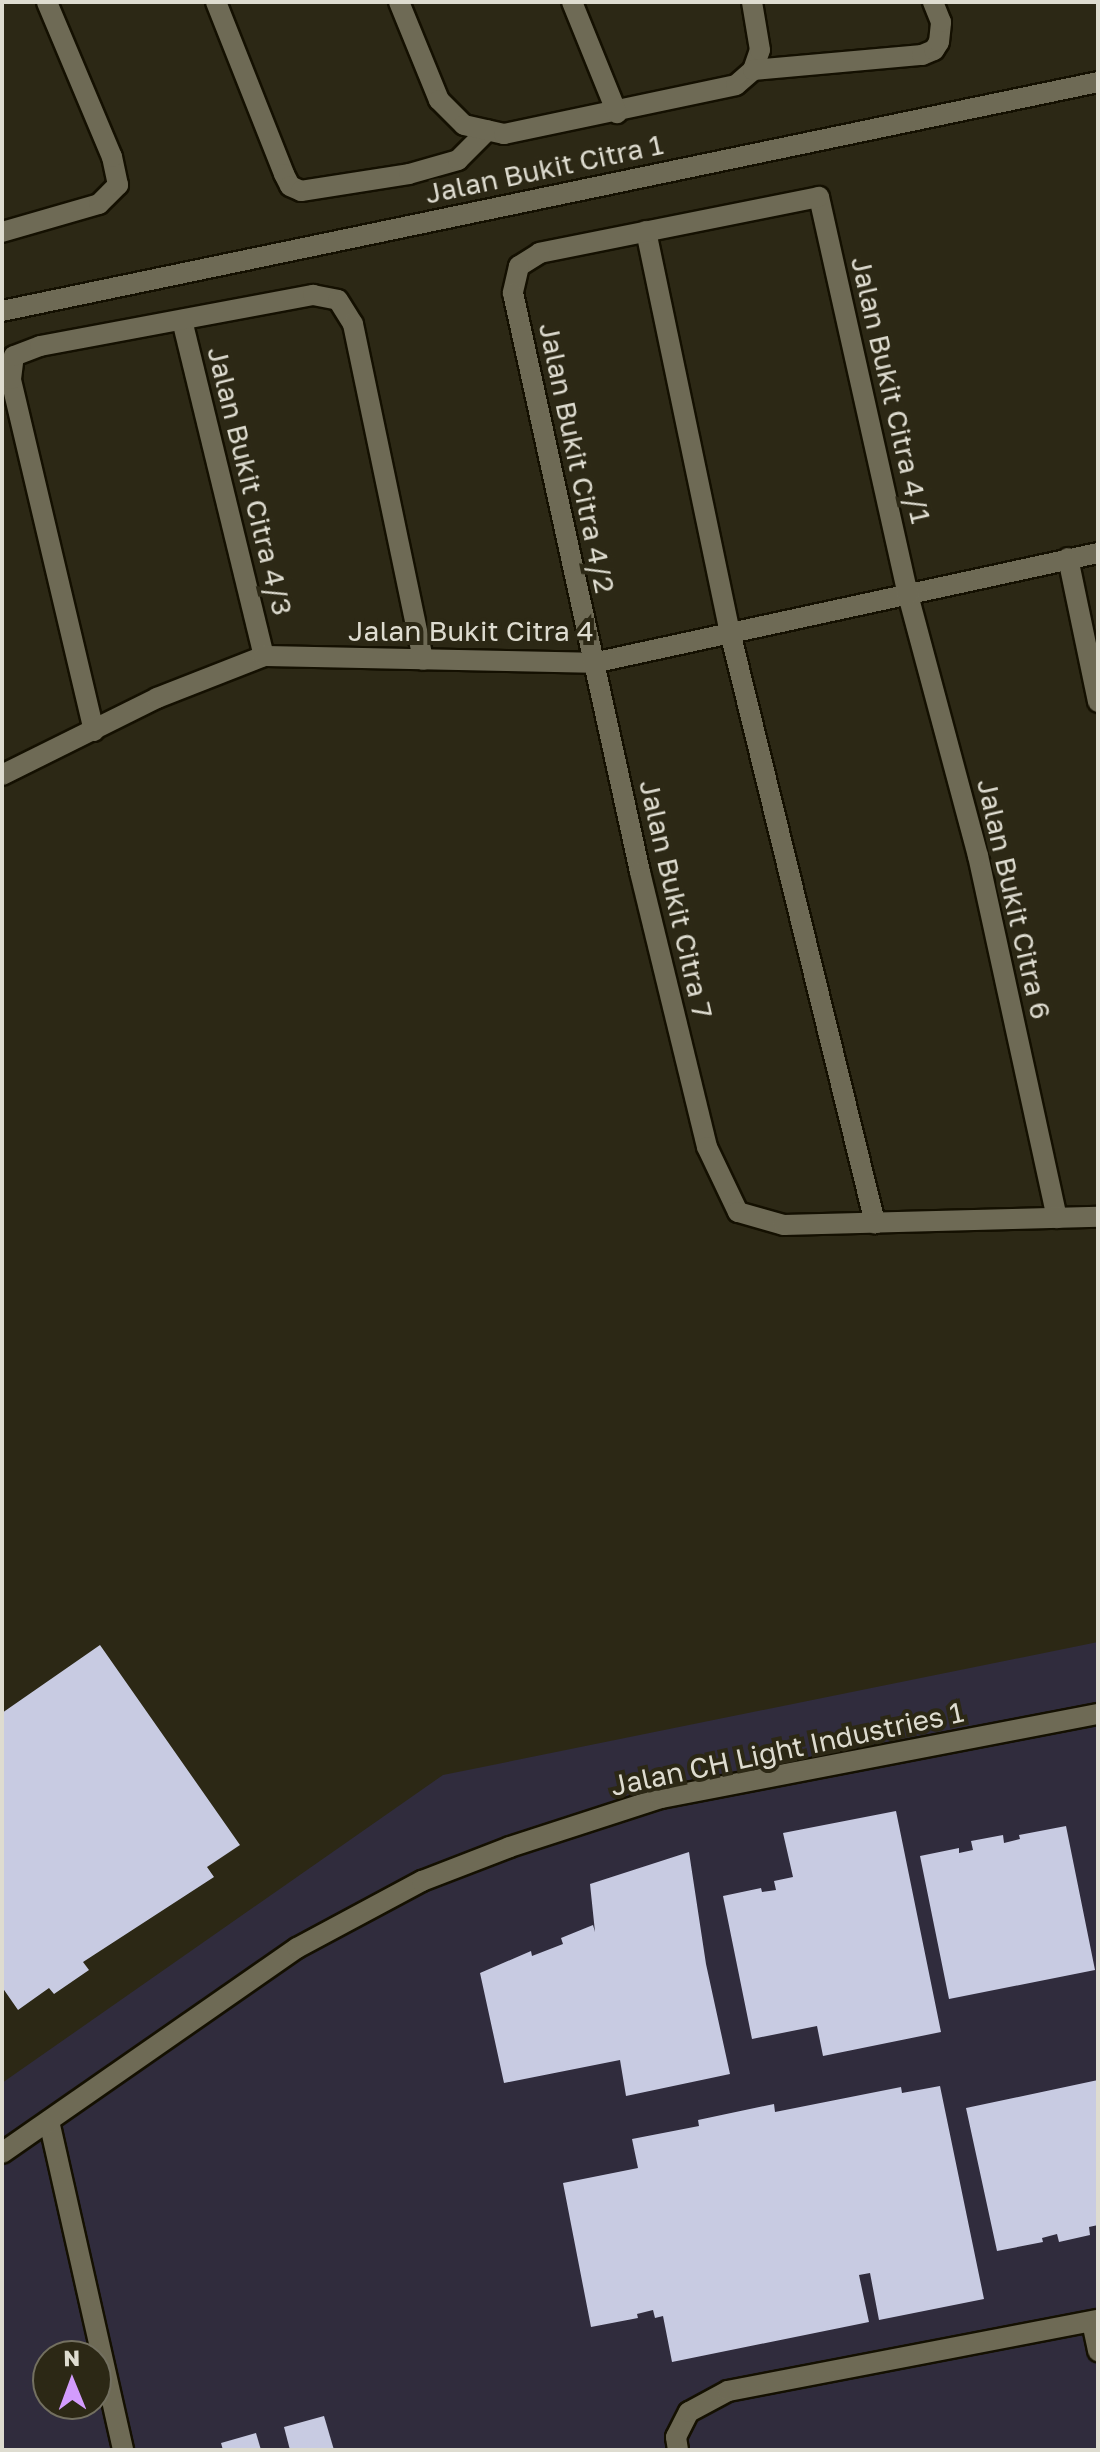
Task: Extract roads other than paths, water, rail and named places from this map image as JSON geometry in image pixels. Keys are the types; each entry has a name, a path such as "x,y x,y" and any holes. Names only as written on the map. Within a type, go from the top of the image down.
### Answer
{"street":[{"path":"2,232 99,204 118,185 112,157 47,2"},
{"path":"216,2 290,186 301,191 409,174 458,160 488,130"},
{"path":"399,2 439,100 464,125 504,134 617,113 736,85 753,70 760,50 752,2"},
{"path":"572,2 617,113"},
{"path":"753,70 922,55 934,50 939,42 941,22 933,2"},
{"name":"Jalan Bukit Citra 1","path":"2,311 1098,82"},
{"name":"Jalan Bukit Citra 4/1","path":"646,231 819,197 908,595"},
{"path":"646,231 730,632 875,1223"},
{"name":"Jalan Bukit Citra 4/2","path":"593,663 513,293 519,266 540,253 646,231"},
{"path":"94,731 11,379 14,356 40,346 313,295 338,300 353,324 423,660"},
{"name":"Jalan Bukit Citra 4/3","path":"182,320 264,656"},
{"name":"Jalan Bukit Citra 4","path":"2,775 157,698 264,656 593,663 1098,553"},
{"path":"1068,558 1098,702"},
{"name":"Jalan Bukit Citra 6","path":"908,595 978,856 1057,1218"},
{"name":"Jalan Bukit Citra 7","path":"593,663 707,1147 738,1212 784,1225 1098,1217"},
{"name":"Jalan CH Light Industries 1","path":"2,2153 297,1948 422,1881 510,1847 661,1798 1098,1714"},
{"path":"49,2121 123,2450"},
{"path":"678,2450 676,2437 689,2412 728,2391 1095,2321 1098,2351"}]}
